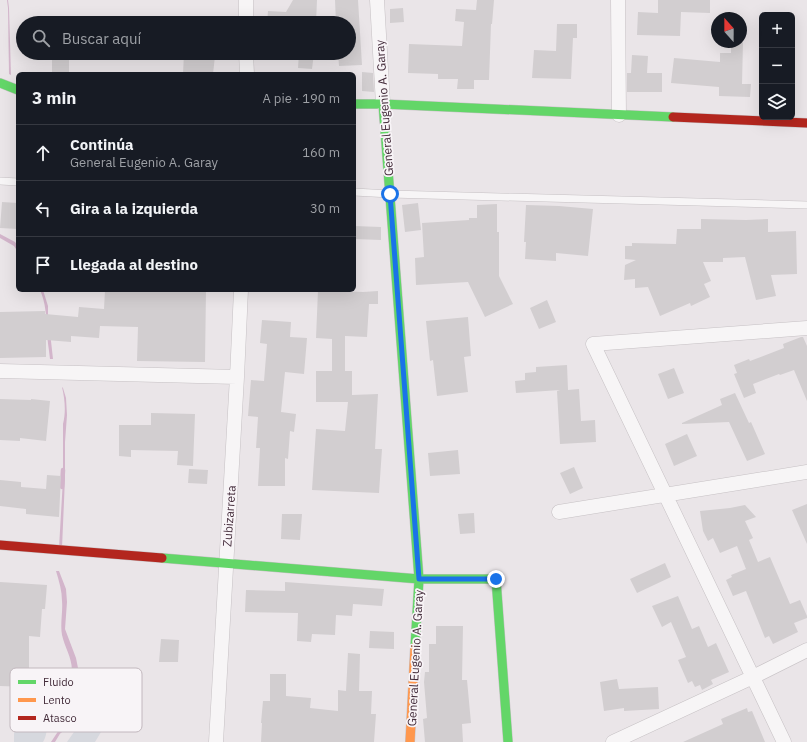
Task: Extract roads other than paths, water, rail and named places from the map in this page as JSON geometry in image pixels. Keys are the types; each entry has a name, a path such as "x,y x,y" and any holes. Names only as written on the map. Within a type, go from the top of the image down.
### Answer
{"street":[{"path":"246,0 246,16"},
{"name":"General Eugenio A. Garay","path":"376,0 419,579 410,742"},
{"path":"618,0 619,115"},
{"path":"246,60 247,72"},
{"path":"0,83 16,89"},
{"path":"356,104 807,123"},
{"name":"Zubizarreta","path":"216,742 241,292"},
{"path":"784,742 592,344 807,328"},
{"path":"0,371 237,377"},
{"path":"559,512 807,472"},
{"path":"0,545 419,579 496,579 508,742"},
{"path":"613,742 753,677 807,650"}],"lane":[{"path":"0,181 16,182"},
{"path":"356,192 807,205"}],"waterway":[{"path":"62,487 63,470"}]}
